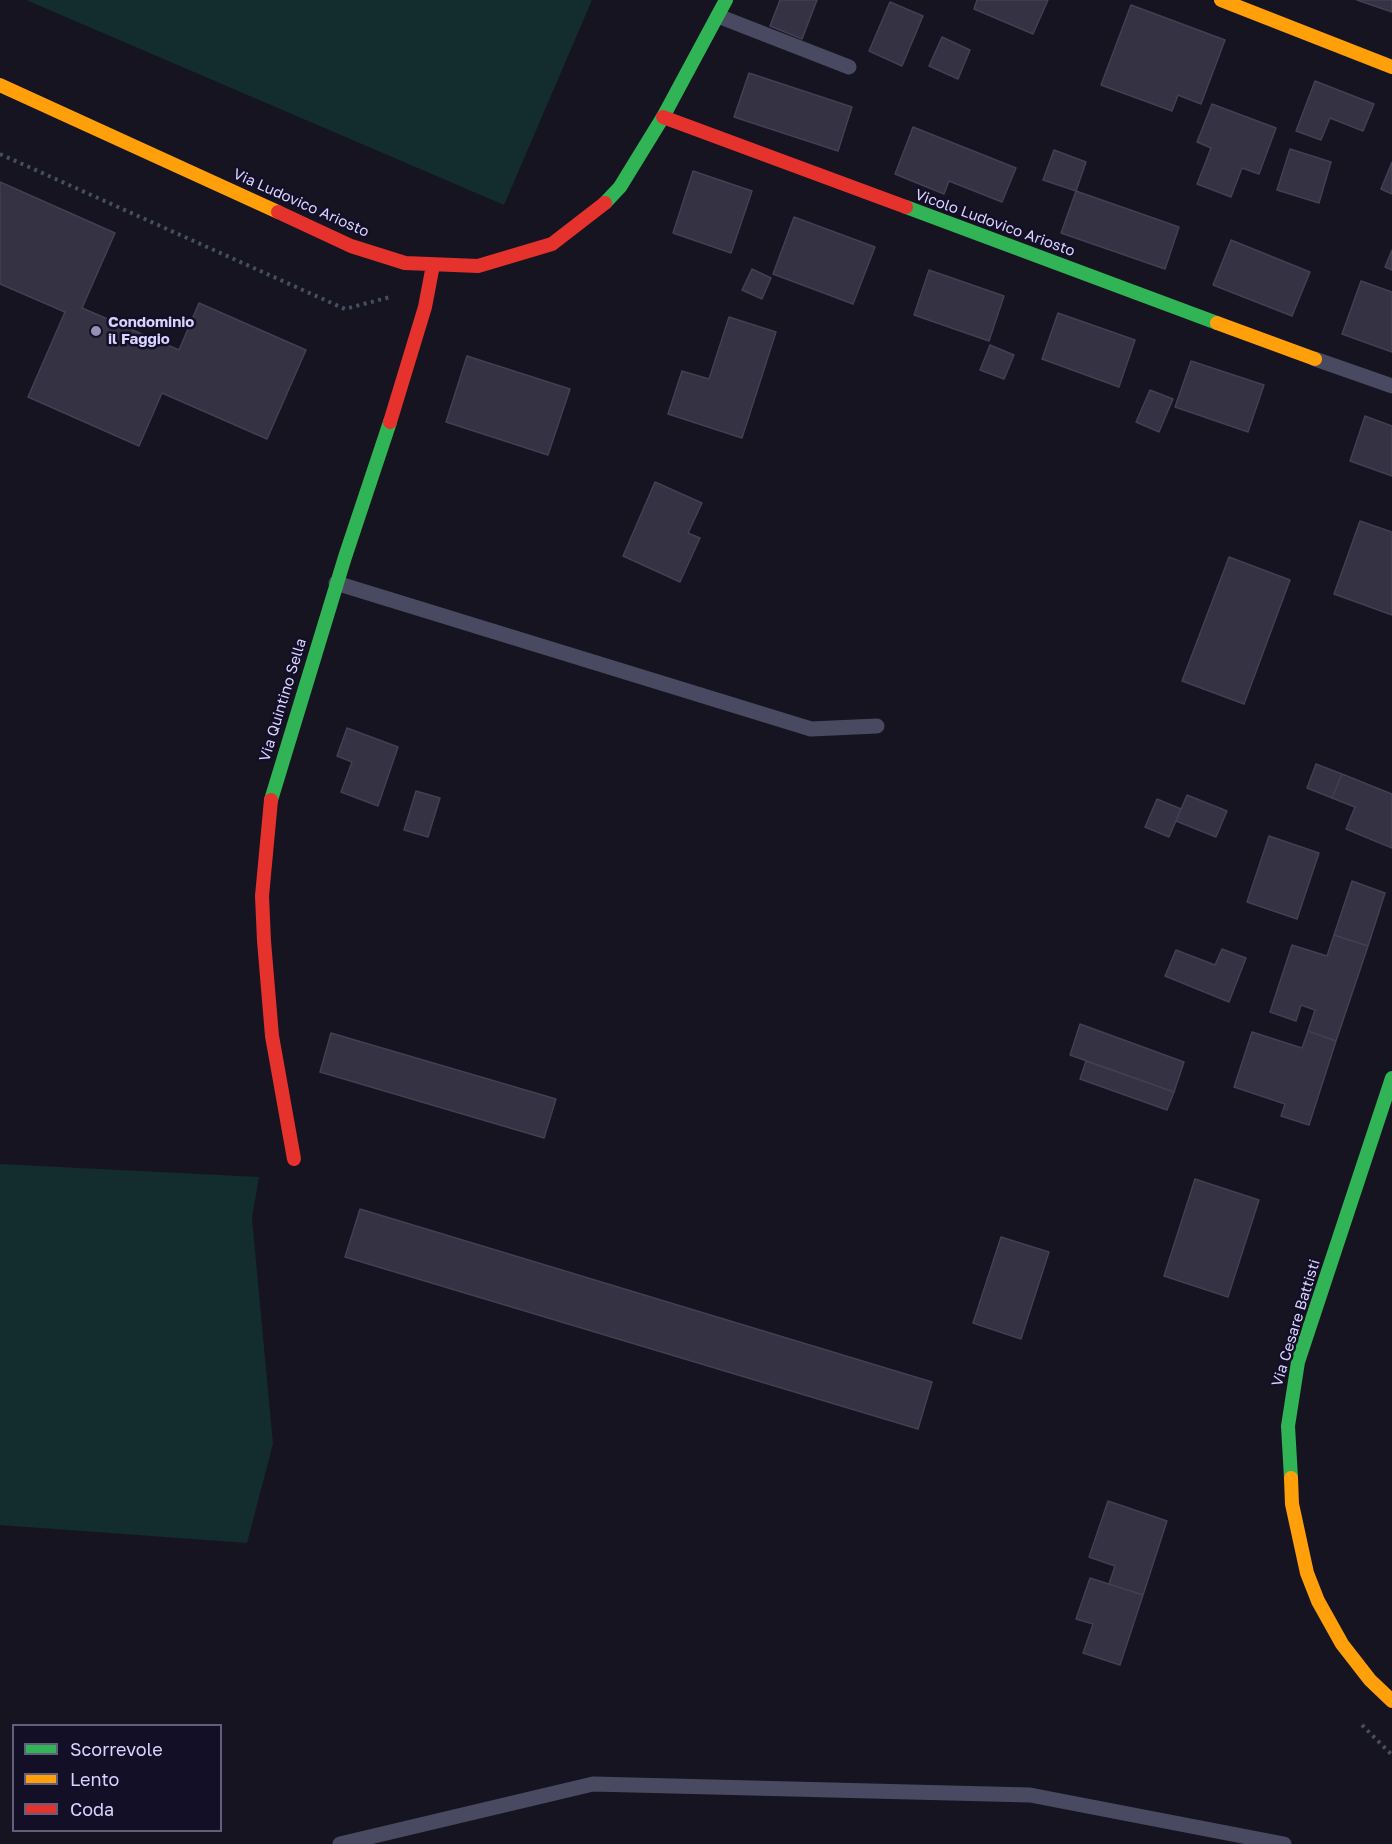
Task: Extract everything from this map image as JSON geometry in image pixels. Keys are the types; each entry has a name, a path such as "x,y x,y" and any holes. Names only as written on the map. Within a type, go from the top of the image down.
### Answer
{"street":[{"name":"Via Ludovico Ariosto","path":"0,85 351,246 405,263 433,266 478,266 552,244 598,211 620,187 663,117 726,0"},
{"path":"1221,0 1392,67"},
{"name":"Vicolo Ludovico Ariosto","path":"663,117 1315,360"},
{"name":"Via Quintino Sella","path":"294,1159 270,1017 262,896 272,792 336,583 395,408 429,294 433,266"},
{"name":"Via Cesare Battisti","path":"1392,1078 1298,1362 1290,1407 1288,1465 1294,1514 1307,1573 1318,1601 1342,1644 1370,1680 1392,1701"}],"lane":[{"path":"718,16 849,67"},
{"path":"1315,360 1392,386"},
{"path":"336,583 811,729 878,726"},
{"path":"340,1844 593,1784 1030,1795 1284,1844"}],"path":[{"path":"0,154 345,309 398,295 429,294"}],"green space":[{"path":"26,0 592,0 504,205"},
{"path":"0,1164 259,1177 252,1218 273,1444 247,1543 0,1525"}],"building":[{"path":"780,0 817,0 802,39 770,26"},
{"path":"977,0 1048,0 1033,34 974,9"},
{"path":"1357,0 1392,0 1392,12"},
{"path":"890,2 923,16 902,66 869,51"},
{"path":"1131,5 1225,40 1201,104 1178,95 1172,111 1101,85"},
{"path":"942,37 970,50 958,79 929,66"},
{"path":"749,73 852,107 838,151 734,117"},
{"path":"1315,81 1374,104 1363,131 1330,118 1321,140 1296,131"},
{"path":"1212,104 1276,128 1259,174 1242,168 1231,197 1197,184 1211,148 1197,142"},
{"path":"913,127 1016,168 1002,202 949,181 944,194 895,174"},
{"path":"1290,149 1331,162 1319,203 1277,190"},
{"path":"1054,150 1086,162 1076,191 1043,180"},
{"path":"1392,162 1392,194 1381,189"},
{"path":"693,171 752,191 731,253 673,233"},
{"name":"Condominio il Faggio","path":"0,182 115,233 82,308 179,350 199,303 306,350 267,439 162,393 139,446 28,397 65,312 0,284"},
{"path":"1076,191 1179,227 1165,269 1061,233"},
{"path":"794,217 875,247 853,304 773,274"},
{"path":"1231,240 1310,272 1292,316 1213,285"},
{"path":"1392,250 1392,270 1385,267"},
{"path":"752,269 771,278 762,299 742,290"},
{"path":"929,270 1004,296 989,341 914,315"},
{"path":"1361,281 1392,292 1392,352 1342,334"},
{"path":"1058,313 1135,340 1119,387 1042,359"},
{"path":"729,317 776,332 742,438 668,414 682,371 709,379"},
{"path":"990,345 1014,355 1004,379 980,370"},
{"path":"467,356 570,389 548,455 446,422"},
{"path":"1191,361 1264,385 1248,432 1175,407"},
{"path":"1150,390 1173,399 1159,432 1136,422"},
{"path":"1365,416 1392,426 1392,476 1350,461"},
{"path":"655,482 702,503 688,533 700,538 680,582 623,556"},
{"path":"1360,521 1392,532 1392,615 1334,594"},
{"path":"1229,557 1290,580 1244,704 1182,681"},
{"path":"347,728 398,747 378,806 341,792 352,762 337,756"},
{"path":"1316,764 1342,774 1332,798 1307,788"},
{"path":"1342,774 1392,794 1392,848 1346,829 1355,807 1332,798"},
{"path":"416,791 440,798 428,837 404,830"},
{"path":"1187,795 1227,811 1216,837 1176,821"},
{"path":"1157,799 1181,809 1169,837 1145,827"},
{"path":"1269,836 1319,853 1297,919 1247,902"},
{"path":"1352,881 1385,893 1368,946 1334,935"},
{"path":"1334,935 1368,946 1336,1041 1308,1031 1315,1010 1301,1005 1296,1021 1270,1012 1292,945 1327,956"},
{"path":"1222,949 1246,958 1229,1002 1165,976 1176,950 1215,965"},
{"path":"1080,1024 1184,1062 1174,1092 1070,1055"},
{"path":"1308,1031 1336,1041 1309,1125 1281,1116 1285,1104 1234,1087 1252,1032 1302,1048"},
{"path":"331,1033 556,1099 544,1138 320,1072"},
{"path":"1086,1061 1174,1092 1167,1110 1080,1079"},
{"path":"1195,1179 1259,1200 1228,1297 1164,1276"},
{"path":"360,1209 932,1382 918,1429 345,1257"},
{"path":"1001,1237 1049,1252 1021,1339 973,1323"},
{"path":"1108,1501 1167,1521 1143,1595 1109,1584 1115,1566 1089,1557"},
{"path":"1090,1578 1143,1595 1120,1665 1083,1653 1093,1624 1076,1619"}],"traffic: fast":[{"path":"605,203 620,187 663,117 726,0"},
{"path":"906,207 1217,323"},
{"path":"271,800 345,557 390,422"},
{"path":"1291,1478 1288,1426 1298,1362 1392,1078"}],"traffic: slow":[{"path":"1221,0 1392,67"},
{"path":"0,85 278,212"},
{"path":"1217,323 1315,359"},
{"path":"1291,1478 1292,1504 1307,1573 1318,1601 1342,1644 1370,1680 1392,1701"}],"traffic: jam":[{"path":"663,117 906,207"},
{"path":"278,212 351,246 405,263 478,266 552,244 605,203"},
{"path":"390,422 425,307 433,265"},
{"path":"271,800 262,896 264,941 272,1036 294,1159"}],"place":[{"name":"Condominio il Faggio","path":"96,331"}]}
